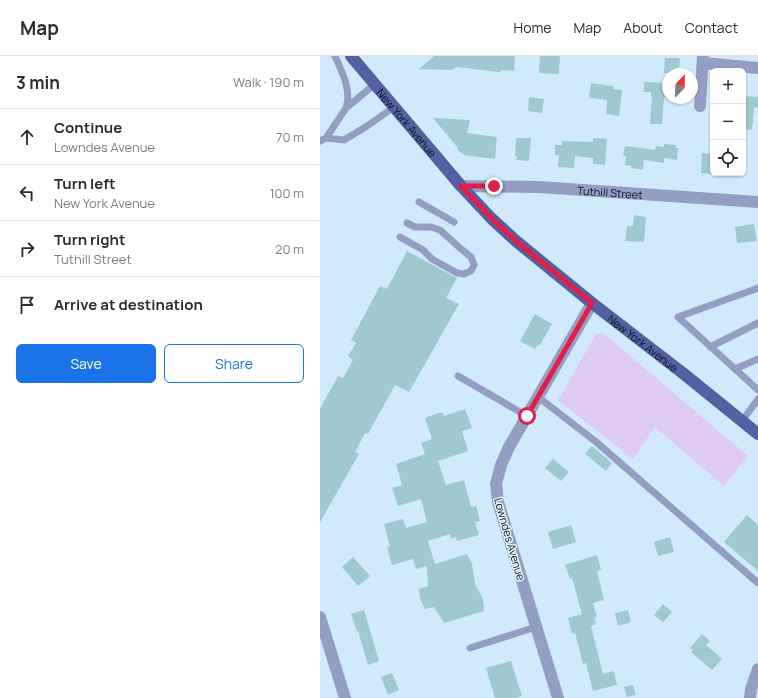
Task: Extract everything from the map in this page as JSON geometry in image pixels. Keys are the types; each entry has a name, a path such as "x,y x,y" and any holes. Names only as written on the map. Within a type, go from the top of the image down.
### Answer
{"main road":[{"name":"New York Avenue","path":"351,56 461,186 492,219 516,241 592,303 684,374 758,434"}],"street":[{"path":"700,106 703,59 758,68"},
{"name":"Tuthill Street","path":"461,186 539,187 758,202"},
{"name":"Lowndes Avenue","path":"558,698 498,502 496,484 501,465 509,447 592,303"},
{"path":"320,617 345,698"},
{"path":"750,698 751,689 758,669"}],"lane":[{"path":"336,56 345,81 348,102 346,108"},
{"path":"323,140 346,108 375,84"},
{"path":"323,140 344,140 368,126 394,107"},
{"path":"419,202 454,222"},
{"path":"400,237 424,250 432,258 457,273 464,274 471,270 474,265 471,257 440,230 431,227 414,227 407,223"},
{"path":"758,288 678,317 758,390"},
{"path":"710,346 758,323"},
{"path":"735,369 758,359"},
{"path":"458,376 527,416"},
{"path":"538,397 595,441 758,583"},
{"path":"742,421 758,398"},
{"path":"470,648 536,627"}],"shaded area":[{"path":"603,333 748,456 724,486 655,427 633,459 558,400 596,334"}],"building":[{"path":"434,56 515,56 514,71 501,70 500,72 456,67 452,70 419,69"},
{"path":"540,56 560,56 559,74 539,73"},
{"path":"665,58 680,58 679,68 664,68"},
{"path":"644,82 662,83 662,104 663,104 662,124 650,124 652,96 651,92 644,92"},
{"path":"591,83 613,86 613,89 622,90 619,116 606,114 607,100 589,98"},
{"path":"746,96 758,97 758,108 754,107 752,130 746,129"},
{"path":"529,97 544,99 542,113 528,111"},
{"path":"433,118 470,120 467,133 497,137 495,159 464,155 457,149 458,148"},
{"path":"516,138 531,138 529,161 516,160"},
{"path":"593,138 607,139 605,165 593,164 593,158 575,156 574,168 558,167 559,155 555,155 555,145 562,145 562,141 593,142"},
{"path":"664,144 676,145 676,148 678,148 677,160 664,158 664,163 644,160 643,170 631,168 632,166 625,165 626,156 623,156 625,146 655,150 656,146 664,147"},
{"path":"702,153 710,154 710,174 701,173"},
{"path":"634,215 646,217 644,242 625,241 627,226 633,226"},
{"path":"754,224 757,241 737,243 735,227"},
{"path":"407,251 457,278 446,298 459,304 409,392 395,385 368,434 365,433 355,452 359,454 320,522 320,409 338,376 343,378 353,360 348,356 356,343 351,340 380,286 387,289"},
{"path":"535,314 552,324 540,345 538,345 535,349 520,341"},
{"path":"465,409 472,428 462,431 468,451 438,461 446,485 464,480 471,507 476,506 480,521 475,522 479,535 457,541 456,537 451,539 450,534 428,541 435,564 467,554 472,564 475,584 483,599 484,611 444,623 434,607 425,609 420,599 419,589 428,586 427,566 416,569 413,559 392,565 387,547 390,546 384,524 403,519 406,528 427,522 421,499 398,506 392,488 402,485 396,464 425,454 421,443 432,439 425,418 442,412 444,416"},
{"path":"592,446 612,463 606,471 585,454"},
{"path":"553,459 569,472 561,481 545,468"},
{"path":"747,515 758,525 758,571 724,542"},
{"path":"571,525 576,542 553,549 548,532"},
{"path":"670,537 674,552 658,556 654,542"},
{"path":"597,555 601,570 597,571 604,600 593,603 597,617 594,618 596,624 591,626 603,674 614,671 617,685 593,691 586,663 583,664 575,633 572,634 568,618 582,614 572,578 570,579 565,565"},
{"path":"353,557 370,576 358,586 342,567"},
{"path":"663,604 672,612 663,622 654,615"},
{"path":"364,610 379,661 368,665 358,631 357,632 351,614"},
{"path":"628,610 631,622 618,626 615,613"},
{"path":"702,634 710,641 706,645 722,659 712,670 691,652 693,650 690,648"},
{"path":"511,661 522,696 516,698 495,698 486,668"},
{"path":"392,673 399,690 388,695 381,677"},
{"path":"633,685 636,695 627,697 624,687"}],"route":[{"path":"494,186 461,186 492,219 516,241 592,303 527,416"}]}
